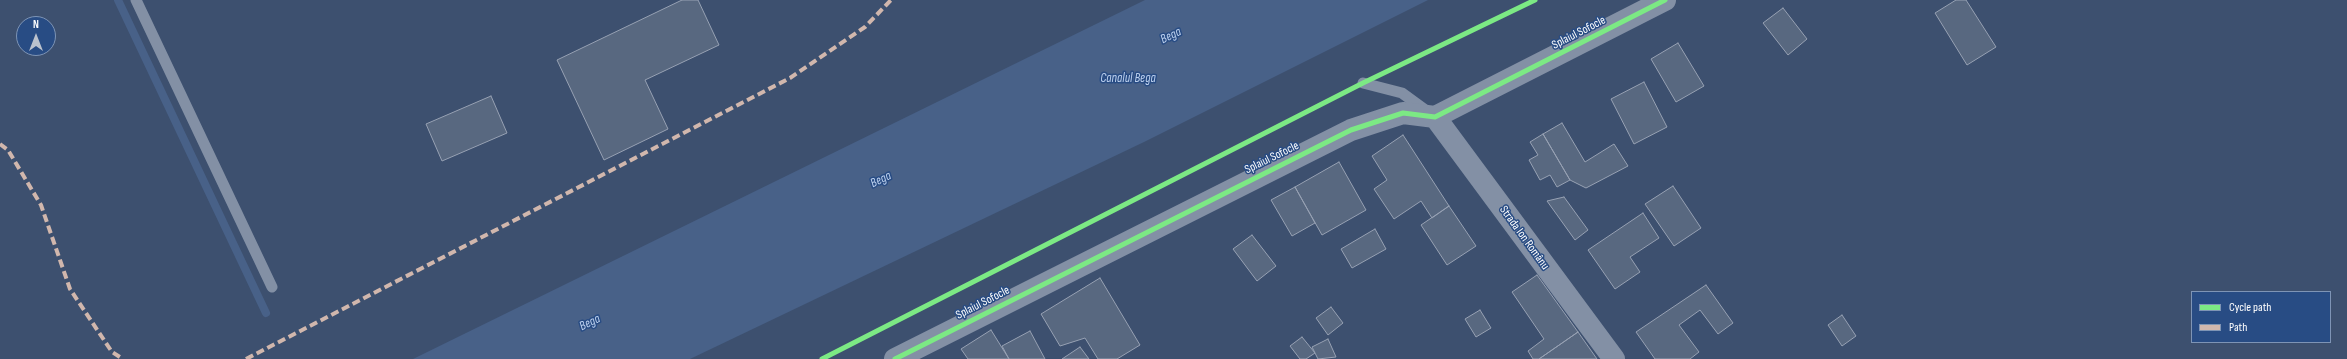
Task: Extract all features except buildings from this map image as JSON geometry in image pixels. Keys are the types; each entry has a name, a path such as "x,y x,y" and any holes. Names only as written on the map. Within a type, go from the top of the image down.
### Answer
{"street":[{"name":"Splaiul Sofocle","path":"895,359 1351,130 1402,114 1435,117 1665,0"},
{"name":"Strada Ion Românu","path":"1435,117 1614,359"}],"lane":[{"path":"136,0 272,287"},
{"path":"1363,83 1402,93 1435,117"}],"water":[{"name":"Canalul Bega","path":"1145,0 1428,0 1144,142 690,359 413,359"}],"waterway":[{"path":"118,0 266,313"}],"marked path":[{"path":"246,359 790,78 865,27 891,0"},
{"path":"0,144 8,150 41,205 70,289 112,352 123,359"}],"cycle path":[{"path":"822,359 1363,83 1535,0"},
{"path":"895,359 1351,130 1403,113 1435,117 1665,0"}],"water label":[{"name":"Bega","path":"1171,36"},
{"name":"Bega","path":"881,180"},
{"name":"Bega","path":"590,323"}]}
